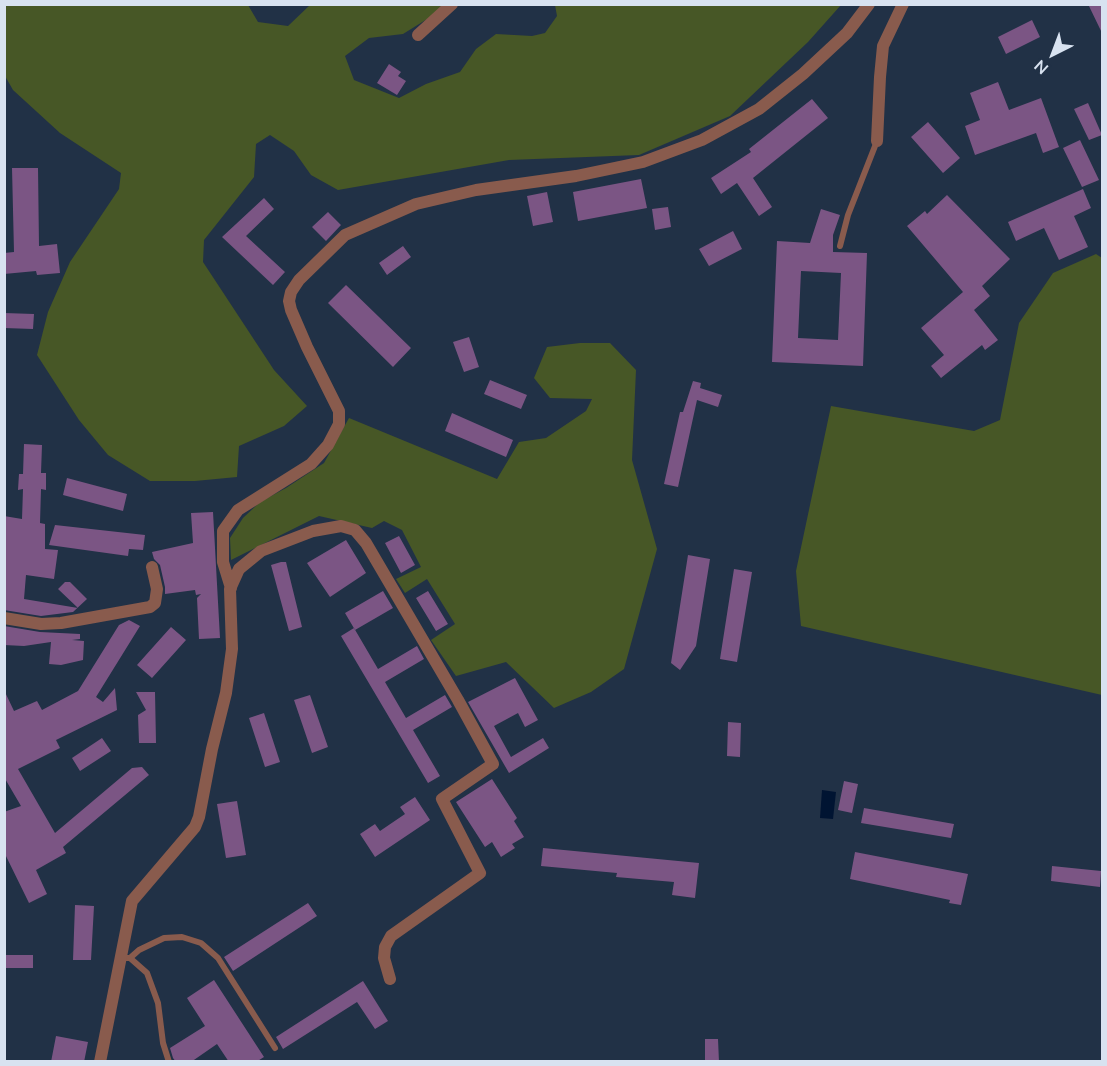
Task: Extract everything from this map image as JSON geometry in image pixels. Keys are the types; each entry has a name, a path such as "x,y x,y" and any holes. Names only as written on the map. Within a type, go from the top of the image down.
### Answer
{"street":[{"path":"418,35 452,4"},
{"path":"100,1062 126,958 132,901 195,827 199,817 226,693 232,649 231,588 223,562 223,531 238,510 311,465 328,445 339,424 339,411 291,310 289,301 291,292 299,280 345,235 416,204 476,190 576,176 643,162 702,140 759,109 803,74 847,33 869,4"},
{"path":"877,141 884,46 903,4"},
{"path":"231,588 239,569 261,551 313,531 341,526 355,530 366,543 494,764 442,799 480,873 391,936 385,946 384,958 390,979"},
{"path":"4,618 41,624 61,623 150,607 155,603 157,589 152,567"}],"lane":[{"path":"840,246 848,215 877,141"},
{"path":"169,1062 163,1043 158,1004 147,973 126,958 164,938 182,937 201,943 218,958 275,1048"}],"green space":[{"path":"4,5 248,5 258,22 288,26 310,5 444,5 432,16 403,34 369,38 345,56 354,80 399,98 426,84 460,72 476,49 496,34 532,36 545,33 557,16 555,5 841,5 808,42 730,116 639,155 509,160 338,190 311,175 294,151 270,135 256,144 254,177 204,240 203,262 274,370 307,406 284,426 239,446 237,477 195,481 150,481 108,455 79,420 37,355 48,312 70,262 119,189 121,173 60,133 13,90 5,76"},
{"path":"1096,254 1102,258 1102,695 801,626 796,571 831,406 974,431 1000,420 1019,323 1053,273"},
{"path":"580,343 610,343 636,370 632,460 657,549 624,669 591,692 554,708 506,662 456,676 431,640 455,624 427,579 405,593 396,579 421,567 402,530 384,521 372,528 319,516 231,560 230,538 243,518 260,502 324,463 349,418 497,479 519,442 546,438 586,411 592,399 550,398 534,378 547,347"}],"water":[{"path":"822,790 836,792 833,819 820,818"}],"building":[{"path":"1088,4 1102,4 1102,33"},
{"path":"1032,20 1040,37 1006,54 998,37"},
{"path":"389,64 401,72 398,76 406,81 397,95 377,83"},
{"path":"998,82 1009,110 1041,98 1059,147 1043,153 1036,133 975,155 965,126 980,120 970,93"},
{"path":"812,99 828,118 753,178 772,207 759,216 737,183 721,194 711,178 751,152 749,149"},
{"path":"1088,103 1102,135 1089,140 1074,109"},
{"path":"928,122 960,158 943,173 911,137"},
{"path":"1080,140 1099,180 1082,187 1063,148"},
{"path":"12,168 38,168 39,246 57,244 60,273 37,275 36,271 4,274 4,253 14,252"},
{"path":"641,179 647,208 578,221 573,192"},
{"path":"1083,189 1091,208 1074,216 1088,247 1059,260 1044,228 1016,241 1008,222"},
{"path":"547,192 553,222 533,226 527,196"},
{"path":"947,195 1010,259 982,286 990,296 974,310 998,340 985,350 982,345 941,378 931,366 944,355 921,328 963,292 907,226 925,211 927,214"},
{"path":"264,198 274,209 246,236 285,272 273,285 222,237"},
{"path":"668,207 671,227 655,230 652,209"},
{"path":"821,209 840,215 833,235 833,252 867,253 863,366 772,362 777,241 810,243","holes":["801,271 841,273 838,340 798,338"]},
{"path":"328,212 341,225 326,241 312,227"},
{"path":"733,231 742,249 709,266 699,249"},
{"path":"403,246 411,257 387,275 379,263"},
{"path":"346,285 411,348 393,367 328,303"},
{"path":"4,313 34,314 33,329 4,328"},
{"path":"469,337 479,367 464,372 453,342"},
{"path":"490,380 527,395 521,409 484,394"},
{"path":"693,381 701,383 700,388 722,395 718,407 697,400 678,487 664,484 680,412 683,412"},
{"path":"452,413 513,440 506,457 445,431"},
{"path":"24,444 42,445 41,473 46,473 46,490 41,489 40,523 45,524 45,549 58,550 54,579 26,575 24,599 77,608 73,612 41,616 4,610 4,516 22,519 23,489 18,490 19,474 23,474"},
{"path":"67,478 127,494 123,511 63,495"},
{"path":"213,512 220,638 199,639 197,598 201,594 196,595 195,590 165,594 160,565 154,559 152,552 193,543 191,513"},
{"path":"55,525 145,535 143,550 129,549 128,556 49,545"},
{"path":"399,536 415,565 401,573 385,543"},
{"path":"346,540 366,573 330,597 307,563"},
{"path":"688,555 710,559 696,646 680,670 671,663"},
{"path":"286,562 302,627 289,631 271,565"},
{"path":"734,569 752,572 737,662 720,659"},
{"path":"65,582 70,582 87,599 78,608 58,589"},
{"path":"383,591 393,608 355,630 345,613"},
{"path":"428,591 448,624 436,631 416,598"},
{"path":"129,620 140,626 96,697 103,702 115,688 117,710 56,740 60,748 18,769 55,833 132,768 142,767 149,775 63,847 66,853 36,870 47,894 29,903 4,852 4,812 21,806 4,777 4,690 14,711 37,701 42,710 78,691 119,625"},
{"path":"4,626 40,632 80,634 80,639 72,640 84,641 83,660 61,665 49,664 51,642 24,646 4,645"},
{"path":"171,627 186,640 152,678 137,665"},
{"path":"354,628 378,669 417,646 424,659 385,682 406,718 445,695 452,707 413,730 440,776 428,783 341,636"},
{"path":"515,678 538,720 525,727 518,713 494,726 511,757 543,738 549,748 509,773 468,702"},
{"path":"136,692 155,692 156,743 139,743 138,715 146,710"},
{"path":"310,695 328,747 312,753 294,700"},
{"path":"264,713 280,762 265,767 249,718"},
{"path":"728,722 741,723 740,757 727,756"},
{"path":"102,738 111,751 80,771 72,758"},
{"path":"492,779 517,818 514,821 524,837 512,844 515,848 501,857 492,842 485,847 456,802"},
{"path":"844,781 858,784 852,813 838,810"},
{"path":"415,797 430,820 375,857 360,834 375,824 380,831 405,814 400,807"},
{"path":"237,801 246,855 226,858 217,804"},
{"path":"864,808 954,824 951,838 861,823"},
{"path":"543,848 699,863 695,898 672,895 674,882 616,877 617,873 541,866"},
{"path":"855,852 968,874 961,905 949,903 950,900 850,879"},
{"path":"1052,866 1101,871 1100,887 1051,881"},
{"path":"308,903 317,916 233,971 224,957"},
{"path":"75,905 94,906 91,960 73,960"},
{"path":"4,955 33,955 33,968 4,968"},
{"path":"214,980 264,1057 256,1062 229,1062 217,1044 191,1062 176,1062 173,1058 170,1048 205,1026 187,998"},
{"path":"363,981 388,1021 375,1029 357,1002 283,1049 276,1037"},
{"path":"56,1036 88,1042 84,1062 51,1062"},
{"path":"705,1039 718,1039 719,1062 705,1062"}]}
